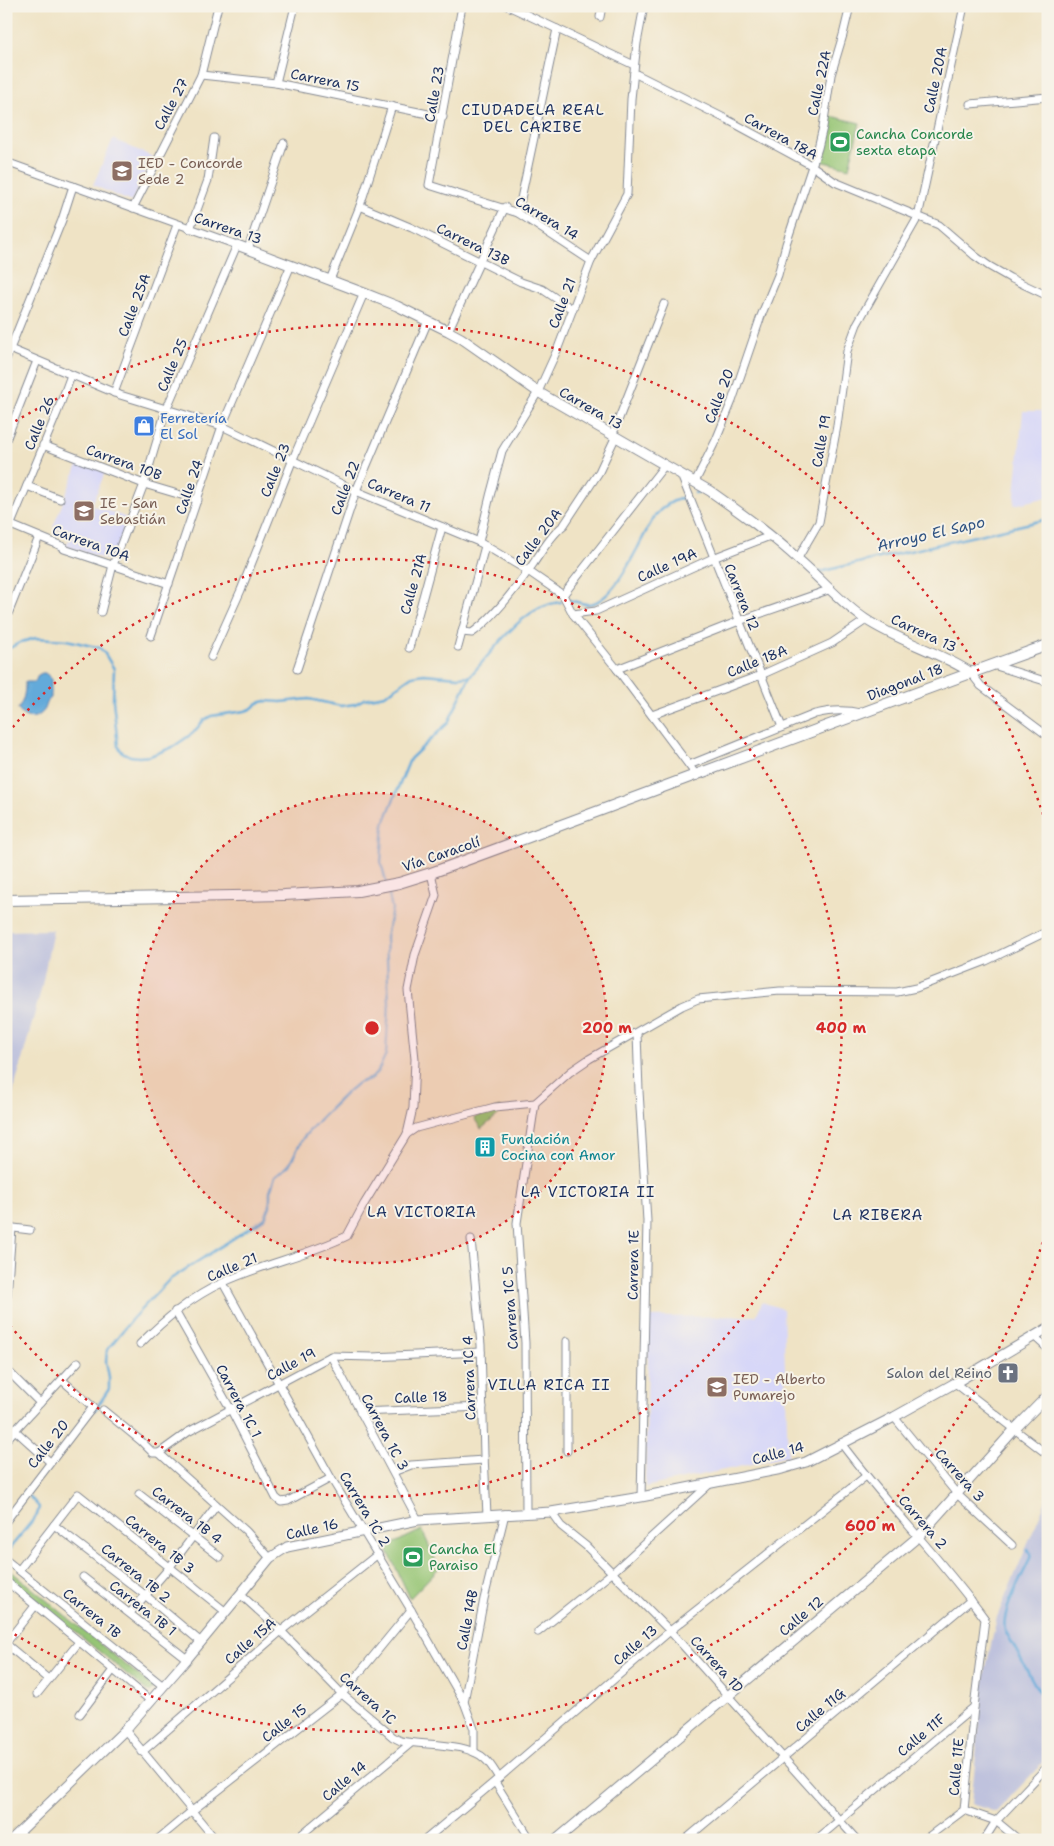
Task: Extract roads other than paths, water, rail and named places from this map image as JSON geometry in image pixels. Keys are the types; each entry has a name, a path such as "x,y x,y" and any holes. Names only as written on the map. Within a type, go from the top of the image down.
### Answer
{"main road":[{"name":"Diagonal 18","path":"860,714 970,672 1048,645"},
{"name":"Vía Caracolí","path":"6,900 284,895 358,891 387,886 431,873 860,714"}],"street":[{"name":"Calle 27","path":"133,208 201,75 218,6"},
{"path":"276,83 295,6"},
{"name":"Calle 23","path":"429,185 462,6"},
{"name":"Carrera 18A","path":"508,6 634,69 811,165 836,182 939,225 974,256 989,266 1048,296"},
{"path":"600,17 602,6"},
{"path":"634,69 636,43 644,6"},
{"name":"Calle 22A","path":"761,316 778,275 821,134 831,75 850,6"},
{"name":"Calle 20A","path":"857,324 918,216 964,6"},
{"path":"518,212 557,29"},
{"name":"Calle 21","path":"458,647 482,544 490,496 502,451 538,392 558,348 591,261 627,194 634,69"},
{"name":"Carrera 15","path":"201,75 276,83 443,117"},
{"path":"970,104 1048,97"},
{"path":"330,280 360,206 392,106"},
{"path":"190,229 208,180 214,138"},
{"path":"248,249 284,143"},
{"name":"Carrera 13","path":"6,162 364,293 462,338 538,392 613,437 695,482 730,505 798,558 866,620 952,660 970,672 981,686 1048,736"},
{"name":"Carrera 14","path":"429,185 518,212 591,261"},
{"path":"6,359 74,186"},
{"name":"Carrera 13B","path":"360,206 412,228 521,282 542,289 572,309"},
{"path":"448,331 505,207"},
{"name":"Calle 25A","path":"114,393 177,225"},
{"name":"Calle 25","path":"101,612 113,566 144,484 166,410 237,246"},
{"name":"Calle 24","path":"151,636 222,426 291,265"},
{"name":"Calle 23","path":"211,657 241,590 293,459 364,293"},
{"name":"Calle 20A","path":"462,632 472,634 484,625 528,571 557,530 564,525 599,472 664,304"},
{"name":"Calle 20","path":"695,482 716,440 732,401 761,316"},
{"name":"Calle 22","path":"297,669 356,491 428,321"},
{"name":"Calle 19","path":"798,558 818,522 837,426 847,351 857,324"},
{"name":"Carrera 11","path":"10,349 114,393 222,426 356,491 482,544 528,571 564,598 573,614 617,669 697,776"},
{"path":"6,440 37,362"},
{"name":"Calle 26","path":"6,536 8,524 27,486 71,375"},
{"name":"Carrera 10B","path":"43,445 144,484 198,500"},
{"path":"564,598 664,466"},
{"name":"Carrera 12","path":"681,475 782,727"},
{"path":"27,486 60,499"},
{"name":"Carrera 10A","path":"8,524 64,547 64,549 169,584"},
{"name":"Calle 21A","path":"409,648 442,527"},
{"name":"Calle 19A","path":"573,614 596,611 713,558 770,536"},
{"path":"6,619 39,537"},
{"path":"617,669 739,621 831,589"},
{"name":"Calle 18A","path":"652,716 761,675 832,643 866,620"},
{"path":"993,665 1048,682"},
{"name":"Diagonal 18","path":"689,765 815,714 832,710 847,710 860,714"},
{"path":"407,1134 413,1108 415,1058 408,990 415,955 436,895 431,873"},
{"path":"407,1134 416,1128 495,1106 535,1103 570,1072 611,1046 698,999 780,991 897,992 916,988 986,961 1048,931"},
{"name":"Carrera 1E","path":"637,1033 647,1221 641,1497"},
{"name":"Carrera 1C 5","path":"526,1514 525,1343 517,1223 535,1103"},
{"name":"Calle 21","path":"140,1344 175,1311 223,1283 347,1236 364,1204 407,1134"},
{"path":"7,1295 9,1228 30,1230"},
{"name":"Carrera 1C 4","path":"472,1239 481,1352 484,1460 488,1515"},
{"name":"Carrera 1C 2","path":"223,1283 331,1478 378,1554 464,1702 474,1729 474,1752"},
{"name":"Carrera 1C 1","path":"175,1311 231,1410 276,1498 281,1502 288,1501 331,1478"},
{"name":"Calle 14","path":"712,1482 782,1469 806,1462 894,1417 1048,1328"},
{"path":"1034,1336 1048,1350"},
{"path":"567,1341 567,1451"},
{"name":"Calle 19","path":"159,1453 188,1432 331,1356 372,1357 481,1352"},
{"name":"Carrera 1C 3","path":"331,1356 418,1520"},
{"path":"6,1440 78,1362"},
{"path":"6,1369 40,1403"},
{"name":"Calle 20","path":"6,1521 93,1408 62,1380"},
{"path":"955,1383 1048,1455"},
{"name":"Calle 12","path":"556,1840 919,1536 1015,1429 1048,1396"},
{"name":"Calle 18","path":"360,1412 483,1407"},
{"path":"103,1410 153,1453 159,1453 246,1531 270,1558"},
{"name":"Carrera 3","path":"894,1417 956,1494 1012,1545"},
{"path":"6,1422 50,1462"},
{"name":"Carrera 2","path":"841,1443 866,1476 919,1536 984,1619 974,1707"},
{"path":"393,1472 411,1465 484,1460"},
{"name":"Calle 13","path":"425,1840 670,1631 866,1476"},
{"path":"538,1632 613,1572 712,1482"},
{"name":"Calle 16","path":"11,1840 124,1730 187,1659 270,1558 287,1547 418,1520 551,1512 641,1497 712,1482"},
{"name":"Carrera 1B 3","path":"54,1525 78,1494 226,1612"},
{"name":"Carrera 1B 4","path":"139,1494 220,1556"},
{"path":"130,1613 169,1568 216,1506"},
{"name":"Carrera 1D","path":"551,1512 561,1526 586,1546 613,1572 670,1631 857,1840"},
{"name":"Calle 14B","path":"464,1702 484,1599 506,1514"},
{"path":"19,1570 54,1525"},
{"name":"Carrera 1B 2","path":"54,1525 145,1595 201,1642"},
{"name":"Calle 15A","path":"142,1752 281,1630 378,1554"},
{"name":"Carrera 1B","path":"6,1560 163,1686"},
{"name":"Carrera 1B 1","path":"84,1577 187,1659"},
{"path":"6,1581 151,1701"},
{"name":"Carrera 1C","path":"240,1594 281,1630 342,1694 393,1737 411,1743 452,1747 474,1752 486,1759 531,1840"},
{"name":"Calle 11G","path":"685,1840 971,1600"},
{"path":"35,1606 6,1643 48,1679"},
{"name":"Calle 15","path":"157,1840 342,1694 411,1610"},
{"path":"37,1694 79,1642"},
{"path":"80,1714 114,1670"},
{"name":"Calle 11E","path":"924,1840 964,1810 974,1707"},
{"name":"Calle 11F","path":"816,1840 974,1707"},
{"path":"124,1730 216,1840"},
{"name":"Calle 14","path":"295,1840 411,1743"},
{"path":"984,1840 996,1821 1048,1766"},
{"path":"964,1810 996,1821 1019,1840"}],"water":[{"path":"42,673 51,678 51,698 39,715 31,718 24,716 18,709 24,696 25,682 35,682 38,675"}],"waterway":[{"name":"Arroyo El Sapo","path":"695,493 703,490"},
{"name":"Arroyo El Sapo","path":"569,600 588,604 599,601 609,593 627,568 658,512 668,504 684,497"},
{"name":"Arroyo El Sapo","path":"819,572 1048,519"},
{"name":"Arroyo El Sapo","path":"6,650 21,642 36,638 67,640 100,648 114,669 113,700 118,746 122,752 130,756 139,757 150,756 173,747 193,733 204,720 211,716 245,711 258,703 266,701 281,702 309,699 341,706 385,695 412,676 424,674 458,677 470,676 521,620 547,605 561,602"},
{"path":"386,882 381,862 384,823 410,759 448,723 470,676"},
{"path":"95,1410 109,1389 106,1362 107,1350 132,1319 169,1280 265,1218 270,1206 270,1191 275,1177 289,1165 303,1138 346,1093 358,1083 372,1078 378,1071 386,1054 389,1003 386,937 392,909 387,887"},
{"path":"6,1553 37,1515 39,1507 29,1496"},
{"path":"1028,1550 1031,1554 1029,1561 1009,1605 1006,1614 1005,1630 1048,1705"}],"place":[{"name":"Cancha Concorde sexta etapa","path":"840,142"},
{"name":"IED - Concorde Sede 2","path":"122,171"},
{"name":"Ferretería El Sol","path":"144,426"},
{"name":"IE - San Sebastián","path":"84,511"},
{"name":"Fundación Cocina con Amor","path":"485,1147"},
{"name":"Salon del Reino","path":"1008,1373"},
{"name":"IED - Alberto Pumarejo","path":"717,1387"},
{"name":"Cancha El Paraiso","path":"413,1557"}],"district":[{"name":"CIUDADELA REAL DEL CARIBE","path":"533,118"},
{"name":"LA VICTORIA II","path":"588,1192"},
{"name":"LA VICTORIA","path":"422,1212"},
{"name":"LA RIBERA","path":"878,1215"},
{"name":"VILLA RICA II","path":"549,1385"}]}
